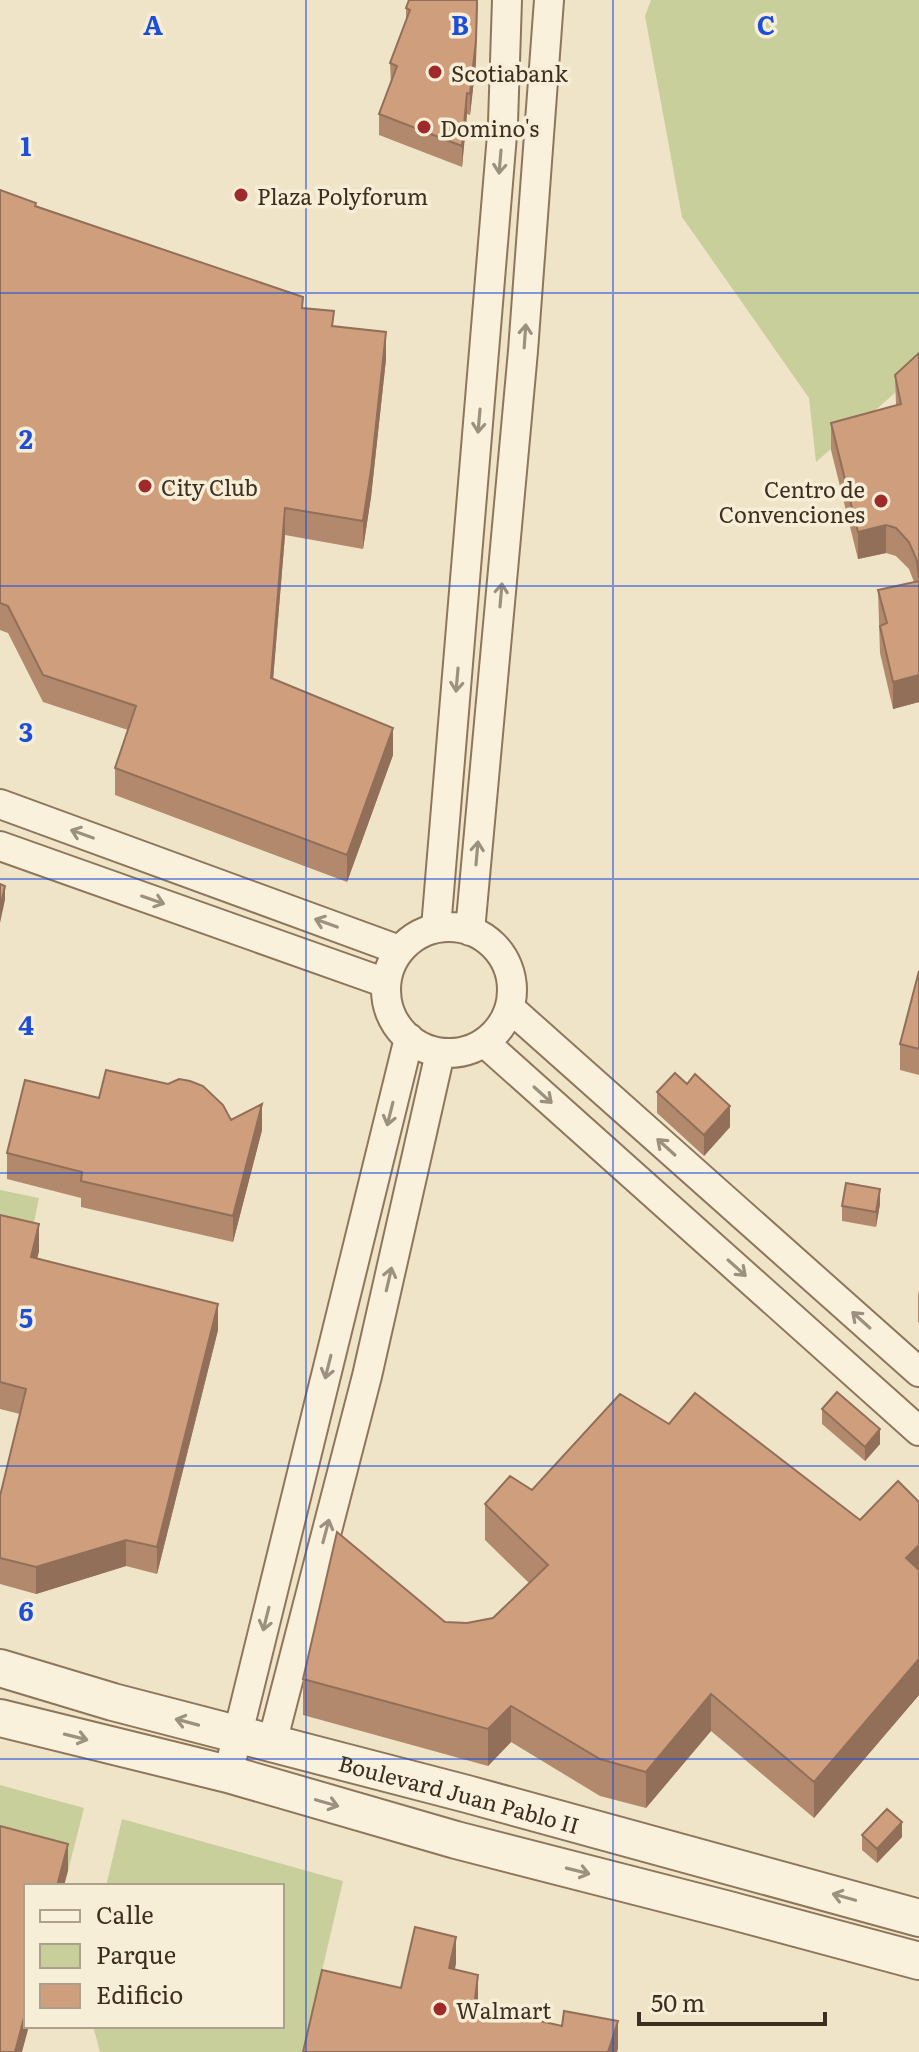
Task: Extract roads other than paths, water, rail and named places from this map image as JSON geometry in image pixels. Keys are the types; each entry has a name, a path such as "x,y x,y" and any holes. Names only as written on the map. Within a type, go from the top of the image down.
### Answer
{"street":[{"path":"436,928 503,123 507,0"},
{"path":"470,931 523,351 549,0"},
{"path":"0,804 399,950"},
{"path":"0,846 386,983"},
{"path":"436,928 470,931 488,940 504,959 512,983 510,1008 502,1025 485,1043 465,1051 440,1053 423,1047 398,1029 389,1013 386,983 399,950 415,935 436,928"},
{"path":"510,1008 919,1372"},
{"path":"255,1739 409,1038"},
{"path":"485,1043 919,1431"},
{"path":"228,1774 255,1739 367,1376 440,1053"},
{"name":"Boulevard Juan Pablo II","path":"0,1668 113,1702 467,1794 919,1918"},
{"name":"Boulevard Juan Pablo II","path":"0,1718 228,1774 456,1840 919,1961"},
{"path":"456,1840 467,1794"},
{"path":"729,1910 753,1872"}],"place":[{"name":"Scotiabank","path":"435,72"},
{"name":"Domino's","path":"424,127"},
{"name":"Plaza Polyforum","path":"241,195"},
{"name":"City Club","path":"145,486"},
{"name":"Centro de Convenciones","path":"881,501"},
{"name":"Walmart","path":"440,2009"}]}
